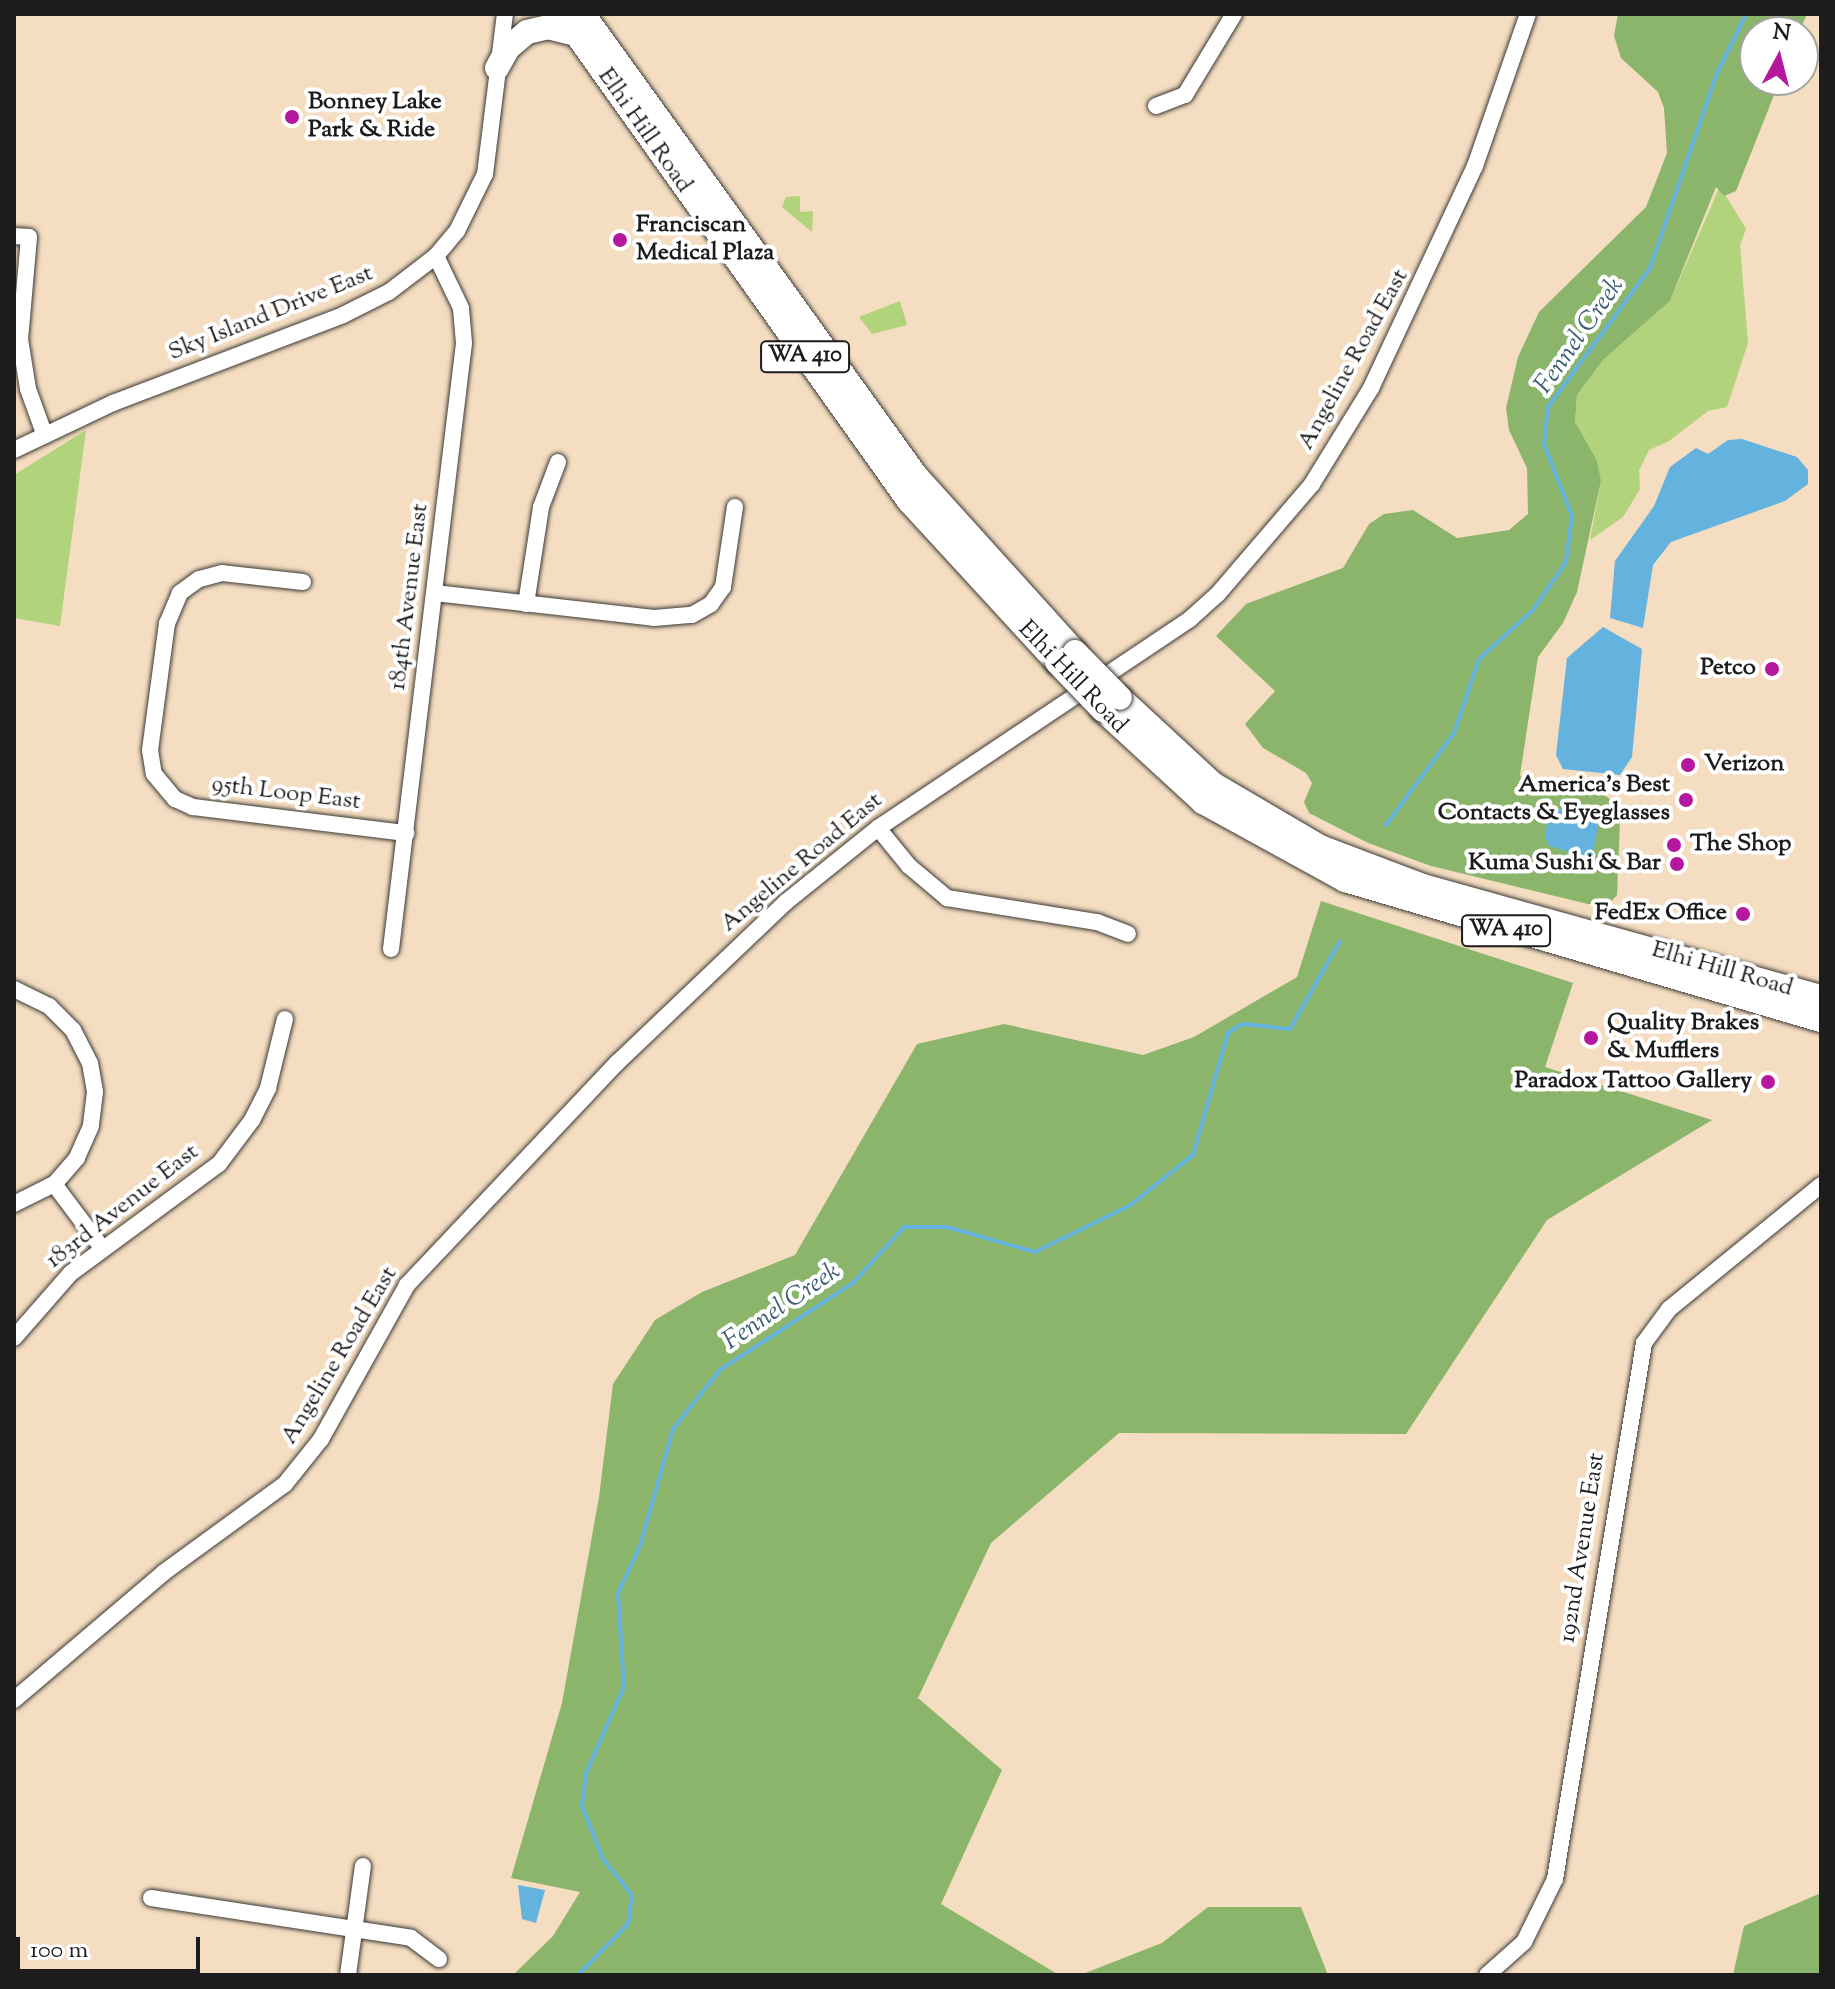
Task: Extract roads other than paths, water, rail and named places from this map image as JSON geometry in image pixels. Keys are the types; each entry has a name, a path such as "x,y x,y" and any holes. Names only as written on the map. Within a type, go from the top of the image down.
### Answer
{"highway":[{"name":"Elhi Hill Road","path":"562,14 580,24 909,501 1066,657 1203,802 1345,880 1821,1020"},
{"path":"497,68 508,48 527,32 580,24"},
{"name":"Elhi Hill Road","path":"1111,704 1213,784 1278,825 1368,868 1821,997"}],"street":[{"name":"Sky Island Drive East","path":"14,450 44,433 343,315 389,292 436,256 464,220 485,174 505,14"},
{"path":"1156,106 1185,95 1234,14"},
{"name":"Angeline Road East","path":"14,1700 163,1573 285,1484 321,1439 407,1285 459,1226 617,1063 771,916 878,828 1204,609 1297,503 1371,388 1432,266 1501,99 1528,14"},
{"path":"22,236 20,339 28,389 44,433"},
{"name":"184th Avenue East","path":"391,949 464,325 436,256"},
{"path":"526,604 541,507 558,462"},
{"path":"435,593 654,618 692,615 711,604 723,587 735,507"},
{"name":"95th Loop East","path":"303,582 222,573 199,579 180,593 167,623 150,750 154,774 164,790 193,807 406,833"},
{"path":"878,828 909,866 947,898 1097,922 1128,934"},
{"path":"14,989 64,1019 83,1046 94,1078 94,1110 86,1141 54,1184 14,1204"},
{"name":"183rd Avenue East","path":"14,1338 71,1273 102,1248 193,1187 239,1139 268,1088 285,1019"},
{"path":"54,1184 102,1248"},
{"name":"192nd Avenue East","path":"1487,1975 1524,1942 1555,1879 1644,1343 1669,1309 1821,1185"},
{"path":"348,1975 363,1866"},
{"path":"151,1898 411,1938 439,1959"}],"water":[{"path":"1742,439 1797,457 1808,470 1808,484 1785,501 1671,542 1653,565 1643,628 1610,618 1615,561 1654,506 1670,467 1696,448 1708,454 1728,440"},
{"path":"1603,627 1642,649 1632,757 1620,775 1563,769 1556,755 1567,658"},
{"path":"1577,806 1593,810 1599,820 1592,859 1549,846 1545,837 1548,818 1558,809"},
{"path":"518,1885 545,1890 536,1923 522,1919"}],"waterway":[{"name":"Fennel Creek","path":"1386,825 1454,733 1479,659 1533,610 1566,562 1572,516 1544,444 1548,407 1650,268 1717,73 1746,14"},
{"name":"Fennel Creek","path":"578,1975 628,1924 632,1895 603,1859 582,1806 586,1773 624,1687 618,1593 640,1546 673,1429 720,1370 853,1283 904,1227 947,1227 1035,1252 1129,1206 1193,1155 1228,1033 1242,1024 1290,1029 1340,941"}],"place":[{"name":"Bonney Lake Park & Ride","path":"292,117"},
{"name":"Franciscan Medical Plaza","path":"620,240"},
{"name":"Petco","path":"1772,669"},
{"name":"Verizon","path":"1688,765"},
{"name":"America's Best Contacts & Eyeglasses","path":"1686,800"},
{"name":"The Shop","path":"1674,845"},
{"name":"Kuma Sushi & Bar","path":"1677,864"},
{"name":"FedEx Office","path":"1743,914"},
{"name":"Quality Brakes & Mufflers","path":"1591,1038"},
{"name":"Paradox Tattoo Gallery","path":"1768,1082"}]}
